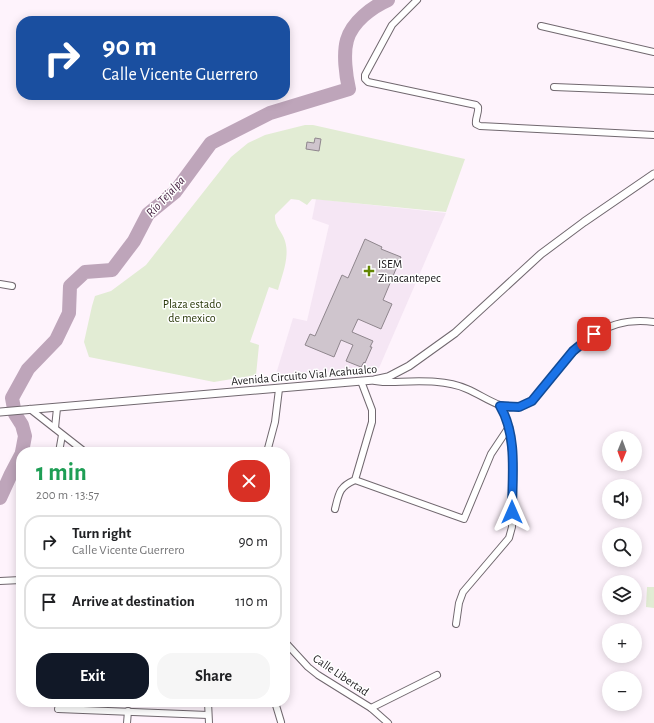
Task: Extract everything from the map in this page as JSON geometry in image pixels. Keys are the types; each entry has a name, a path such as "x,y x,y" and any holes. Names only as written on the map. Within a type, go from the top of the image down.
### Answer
{"street":[{"path":"417,0 392,25 365,75 365,79 368,82 476,105 478,110 475,120 476,124 480,126 654,135"},
{"path":"541,26 654,52"},
{"path":"554,87 654,91"},
{"name":"Avenida Circuito Vial Acahualco","path":"3,412 279,389 374,380 388,377 409,366 456,333 541,254 584,222 654,174"},
{"path":"0,284 12,286"},
{"path":"374,380 384,382 431,382 455,385 500,406 519,407 532,401 573,351 594,334 619,323 632,321 654,322"},
{"path":"355,480 373,416 370,403 361,381"},
{"path":"268,447 275,422 279,389"},
{"path":"456,624 459,603 463,592 510,538 512,527 512,443 509,426 500,406"},
{"path":"55,428 57,408"},
{"path":"26,409 55,428 78,447"},
{"path":"335,509 340,490 346,484 355,480 464,519 491,454 509,426"},
{"path":"60,447 62,435"},
{"path":"0,581 16,580"},
{"name":"Calle Libertad","path":"290,647 308,667 318,675 371,708 388,723"},
{"path":"371,708 437,675"},
{"path":"208,707 209,723"},
{"path":"276,707 281,722"},
{"path":"58,709 208,715"},
{"path":"127,723 128,711"}],"shaded area":[{"name":"ISEM Zinacantepec","path":"316,199 446,213 379,368 277,376 276,374 293,318 307,321 329,225 312,219"}],"green space":[{"name":"Plaza estado de mexico","path":"305,125 313,125 465,159 446,212 312,199 307,205 299,200 291,199 275,215 277,225 284,237 287,253 278,290 269,287 250,342 259,345 256,375 214,382 89,357 84,342 95,296 111,291 146,265 231,157 248,143 265,135"},
{"path":"647,587 654,587 654,608 646,607"}],"building":[{"path":"315,138 321,139 319,151 306,149 307,142 314,143"},
{"path":"365,239 382,247 381,249 401,257 383,300 392,304 381,329 358,319 352,332 373,341 365,363 364,362 361,367 346,361 353,345 341,340 334,357 305,345 310,334 315,336 342,275 348,278"}],"waterway":[{"name":"Río Tejalpa","path":"23,447 25,436 22,425 15,414 12,398 28,369 56,340 69,313 70,286 85,272 112,270 134,241 148,214 175,192 211,143 270,113 349,89 345,58 347,40 350,33 353,27 363,16 388,0"},
{"name":"Río Tejalpa","path":"0,498 16,464"}],"place":[{"name":"ISEM Zinacantepec","path":"369,271"}],"route":[{"path":"512,512 512,443 509,426 500,406 519,407 532,401 573,351 594,334"}]}
